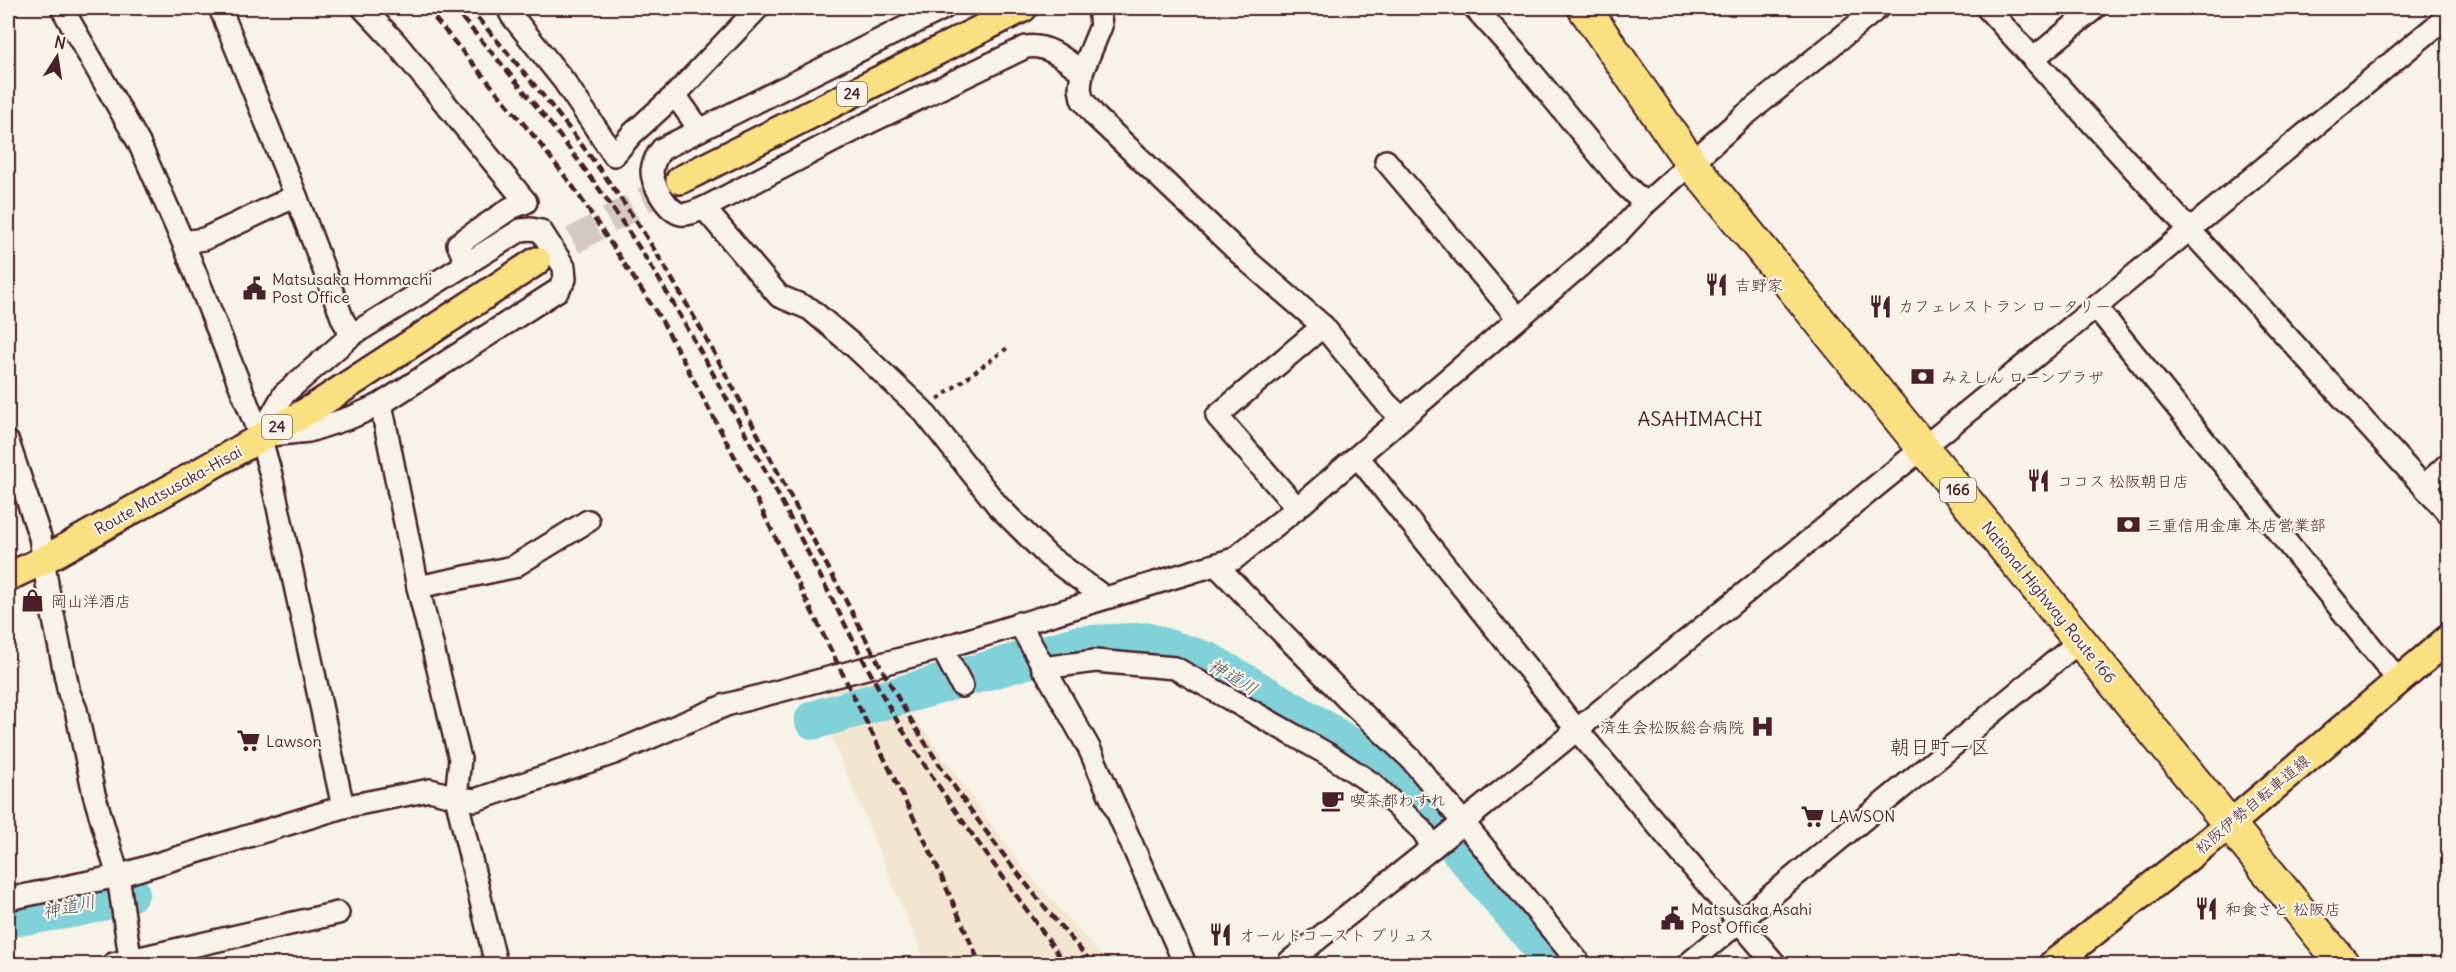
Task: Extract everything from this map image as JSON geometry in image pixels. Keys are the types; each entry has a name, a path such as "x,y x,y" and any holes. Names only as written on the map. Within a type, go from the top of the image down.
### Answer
{"highway":[{"name":"National Highway Route 166","path":"1584,8 1692,164 2081,640 2229,825 2332,961"}],"main road":[{"name":"24","path":"680,180 1023,8"},
{"name":"Route Matsusaka-Hisai","path":"8,577 44,560 313,408 537,261"},
{"name":"松阪伊勢自転車道線","path":"2053,964 2229,825 2448,639"}],"street":[{"path":"62,8 139,143 183,242 260,436 271,475 343,807"},
{"path":"220,8 344,320 352,335"},
{"path":"363,8 395,42 526,202 512,208 458,244 467,264"},
{"path":"508,8 564,81 614,155 632,134 675,95 758,8"},
{"path":"944,8 662,149 654,161 652,172 667,205 673,211 689,214 704,208 872,121 1026,47 1034,46 1048,50 1082,72"},
{"path":"1099,8 1101,26 1082,72 1080,88 1082,99 1095,116 1250,263 1323,326 1387,404 1402,418"},
{"path":"1475,8 1520,58 1622,182 1645,204"},
{"path":"8,899 119,889 343,807 430,790 475,800 614,753 726,705 942,648 1234,559 1358,457 1616,235 1645,204 1744,116 1878,8"},
{"path":"1987,8 2448,513"},
{"path":"2033,59 2095,8"},
{"path":"1289,964 1923,446 2097,307 2448,16 2443,8"},
{"path":"675,95 700,130"},
{"path":"1386,161 1518,318"},
{"path":"183,242 204,239 296,196"},
{"path":"704,208 779,296 810,309 855,347 923,411 998,506 1048,556 1104,597"},
{"path":"521,230 541,231 564,267 565,279 558,290 381,404 352,417 309,430 260,436 284,394 352,335 521,230"},
{"path":"2097,307 2398,681"},
{"path":"1297,508 1217,416 1323,326"},
{"path":"381,404 418,586 460,759 456,797 496,964"},
{"path":"8,442 40,537 48,590 69,693 119,889 125,963 338,913"},
{"path":"1358,457 1577,730 1775,964"},
{"path":"2424,486 2448,464"},
{"path":"418,586 513,567 588,521"},
{"path":"1216,565 1346,698 1411,759 1461,824 1580,964"},
{"path":"1019,623 1089,748 1151,892 1185,964"},
{"path":"1688,964 2081,640"},
{"path":"942,648 962,686"},
{"path":"1043,668 1095,661 1175,668 1329,755 1373,784 1436,844"}],"path":[{"path":"923,411 1010,346"}],"shaded area":[{"path":"883,674 1021,865 1109,964 926,964 815,698"}],"waterway":[{"name":"神道川","path":"814,720 1078,645 1147,642 1207,661 1323,729 1389,772 1456,845 1556,964"},
{"name":"神道川","path":"8,918 85,906 130,892"}],"tunnel":[{"path":"537,261 680,180"}],"railway":[{"path":"426,8 533,135 574,188 662,321 745,476 932,855 980,964"},
{"path":"453,8 564,142 640,249 722,391 899,724 959,816 1065,964"},
{"path":"469,8 524,72 627,207 717,358 878,662 914,725 999,848 1093,964"}],"place":[{"name":"吉野家","path":"1717,285"},
{"name":"Matsusaka Hommachi Post Office","path":"254,288"},
{"name":"カフェレストラン ロータリー","path":"1880,306"},
{"name":"みえしん ローンプラザ","path":"1923,377"},
{"name":"ココス 松阪朝日店","path":"2039,481"},
{"name":"三重信用金庫 本店営業部","path":"2128,525"},
{"name":"岡山洋酒店","path":"33,601"},
{"name":"済生会松阪総合病院","path":"1762,727"},
{"name":"Lawson","path":"248,741"},
{"name":"喫茶都わすれ","path":"1332,800"},
{"name":"LAWSON","path":"1812,816"},
{"name":"和食さと 松阪店","path":"2207,909"},
{"name":"Matsusaka Asahi Post Office","path":"1673,918"},
{"name":"オールドコースト プリュス","path":"1221,935"}],"district":[{"name":"ASAHIMACHI","path":"1700,419"},
{"name":"朝日町一区","path":"1940,747"}]}
